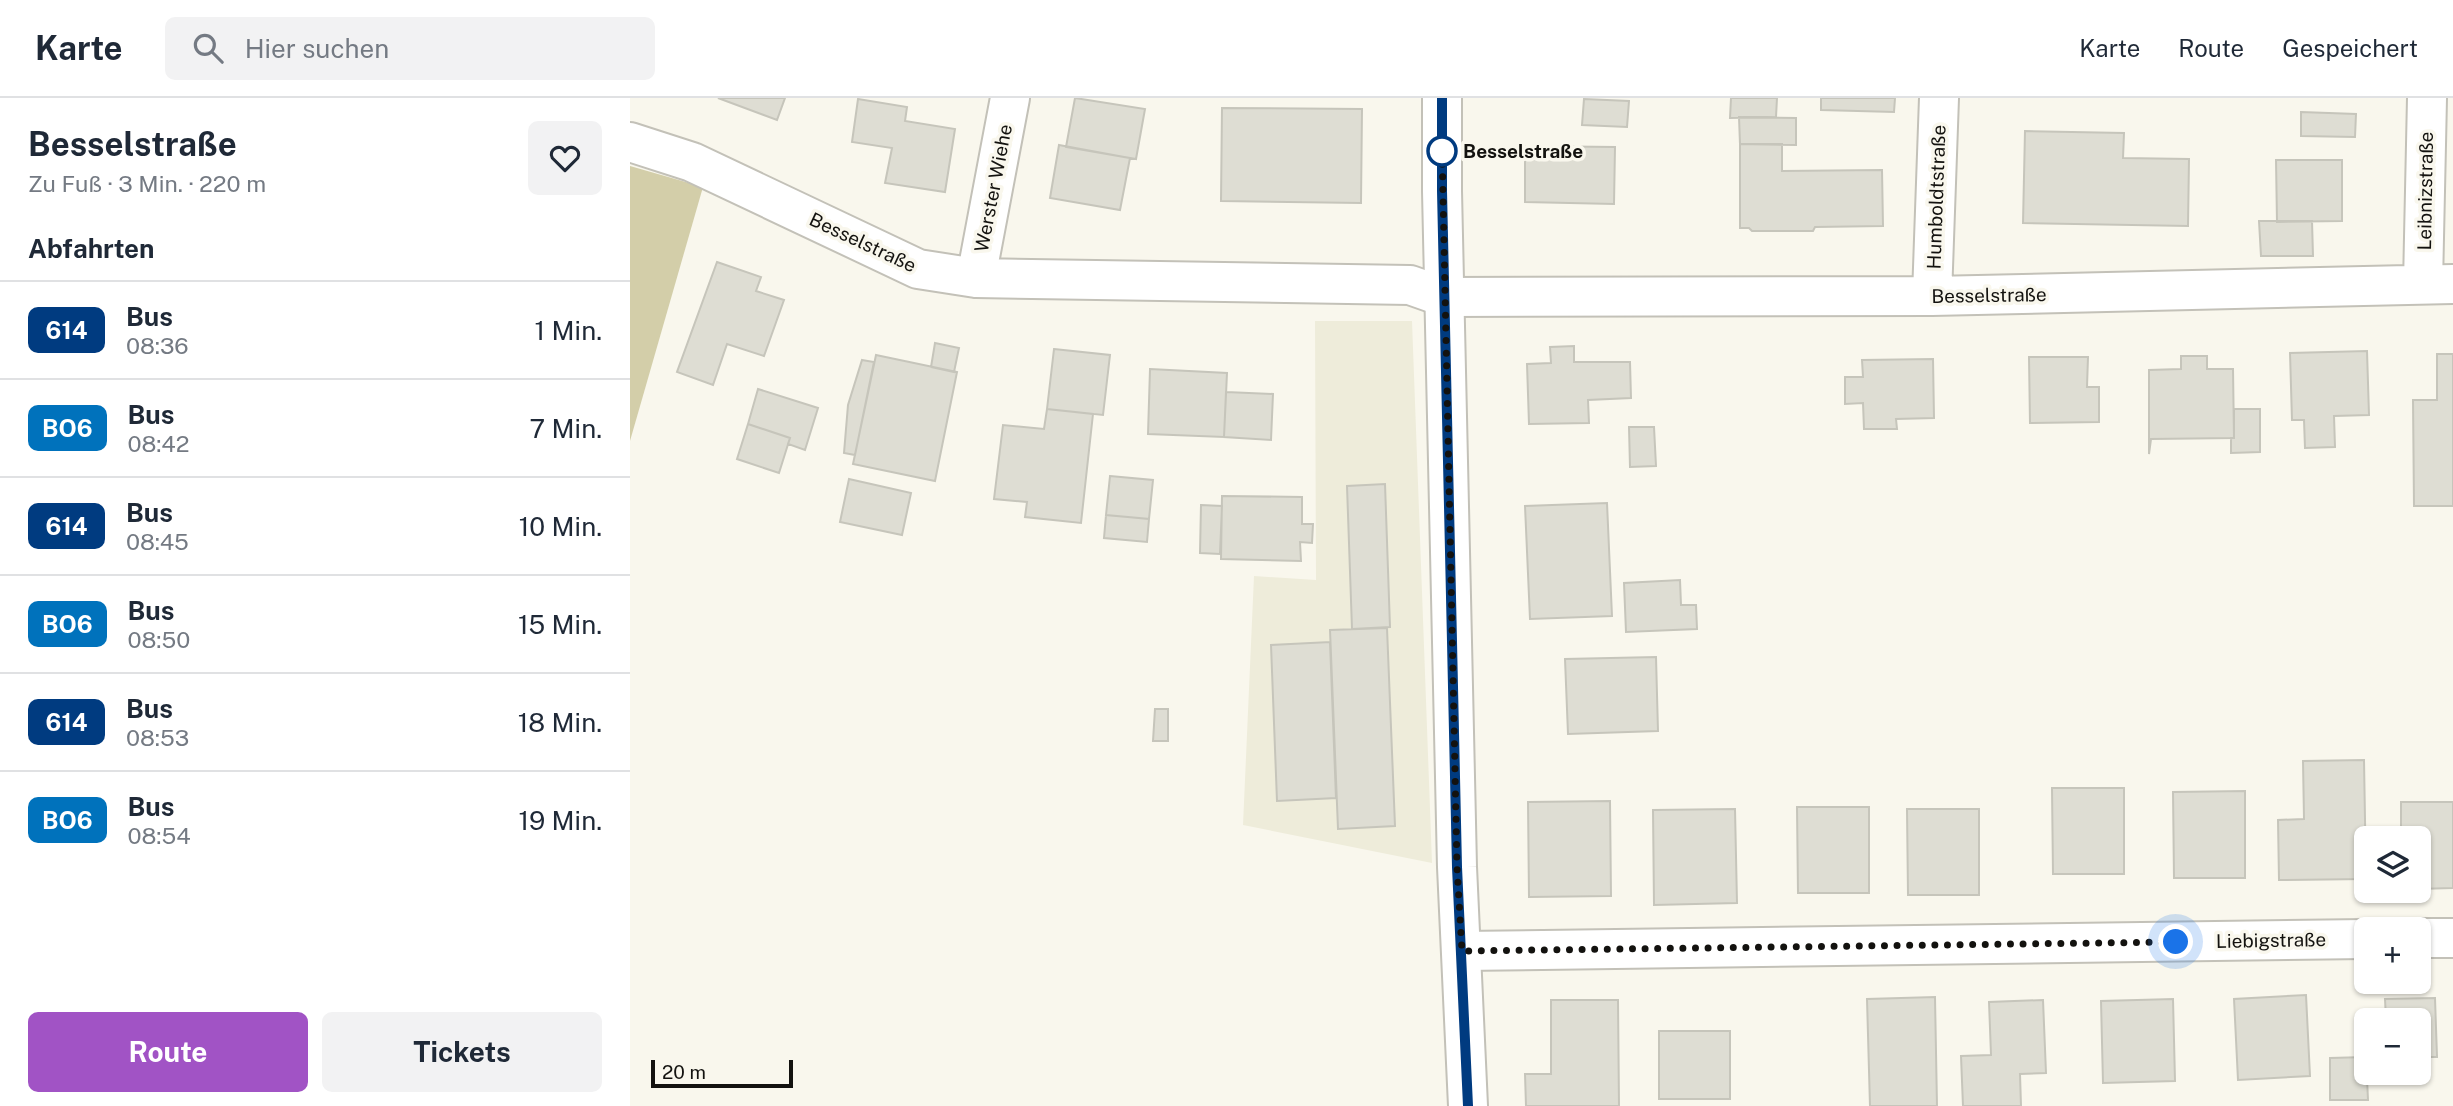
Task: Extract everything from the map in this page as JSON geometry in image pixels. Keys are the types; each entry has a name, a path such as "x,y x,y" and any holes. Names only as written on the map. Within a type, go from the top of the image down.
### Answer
{"street":[{"name":"Werster Wiehe","path":"976,278 1010,98"},
{"path":"1442,98 1457,867 1468,1106"},
{"name":"Humboldtstraße","path":"1932,296 1939,98"},
{"name":"Leibnizstraße","path":"2427,98 2438,284"},
{"name":"Besselstraße","path":"630,142 692,162 918,269 976,278 1410,285 1444,297 1932,296 2438,284"},
{"path":"2431,938 2453,938"},
{"name":"Liebigstraße","path":"1462,951 2354,939"}],"shaded area":[{"path":"630,166 703,187 630,441"},
{"path":"1315,321 1412,321 1432,863 1243,825 1254,576 1316,580"}],"building":[{"path":"718,98 785,98 777,120"},
{"path":"1075,98 1145,109 1136,159 1066,147"},
{"path":"1731,98 1777,98 1776,117 1730,118"},
{"path":"1821,98 1895,98 1894,112 1821,110"},
{"path":"858,99 907,107 905,121 955,129 945,192 885,183 892,148 852,142"},
{"path":"1584,99 1629,101 1627,127 1582,125"},
{"path":"1222,108 1362,109 1361,203 1221,201"},
{"path":"2301,112 2356,114 2355,137 2301,136"},
{"path":"1739,117 1796,118 1796,145 1740,144"},
{"path":"2025,131 2124,133 2123,158 2189,159 2188,226 2023,223"},
{"path":"1740,144 1782,144 1782,171 1882,170 1883,226 1815,227 1813,231 1752,231 1749,228 1740,228"},
{"path":"1059,145 1130,158 1120,210 1050,198"},
{"path":"1525,146 1615,147 1614,204 1525,202"},
{"path":"2276,160 2342,160 2342,221 2277,222"},
{"path":"2259,221 2312,221 2313,256 2261,256"},
{"path":"717,262 761,277 756,291 784,300 764,356 727,344 713,385 677,372"},
{"path":"935,343 959,348 954,372 931,367"},
{"path":"1574,346 1574,362 1630,362 1631,398 1588,400 1589,423 1529,424 1527,364 1551,363 1550,347"},
{"path":"1054,349 1110,355 1103,415 1047,409"},
{"path":"2367,351 2369,415 2334,416 2335,447 2305,448 2304,420 2292,420 2290,353"},
{"path":"2437,354 2453,354 2453,506 2414,506 2413,400 2437,400"},
{"path":"876,355 957,372 935,481 853,464"},
{"path":"2181,356 2207,356 2207,369 2233,369 2234,438 2151,439 2149,454 2149,370 2181,369"},
{"path":"2029,357 2088,357 2087,387 2099,387 2099,422 2030,423"},
{"path":"1933,359 1934,418 1896,419 1897,429 1864,429 1863,403 1845,404 1845,377 1863,377 1862,360"},
{"path":"862,360 874,362 855,455 844,453 848,405"},
{"path":"1150,369 1227,373 1224,437 1148,434"},
{"path":"758,389 818,408 805,450 788,444 790,438 748,424"},
{"path":"1226,392 1273,394 1271,440 1224,437"},
{"path":"1047,409 1093,414 1081,523 1025,517 1027,502 994,499 1003,425 1044,429"},
{"path":"2234,409 2260,409 2260,452 2231,453"},
{"path":"748,424 790,438 779,473 737,459"},
{"path":"1629,427 1654,427 1656,466 1630,467"},
{"path":"1110,476 1153,480 1149,519 1106,515"},
{"path":"849,479 911,493 902,535 840,522"},
{"path":"1385,484 1390,627 1352,629 1347,486"},
{"path":"1222,496 1302,497 1302,524 1313,524 1312,543 1300,542 1301,561 1221,559"},
{"path":"1607,503 1612,616 1530,619 1525,506"},
{"path":"1201,505 1222,506 1220,554 1200,553"},
{"path":"1106,515 1149,519 1147,542 1104,538"},
{"path":"1680,580 1681,605 1696,605 1697,629 1626,632 1624,583"},
{"path":"1387,628 1395,826 1338,829 1330,630"},
{"path":"1330,642 1336,798 1277,801 1271,645"},
{"path":"1656,657 1658,731 1568,734 1565,659"},
{"path":"1155,709 1168,709 1168,741 1153,741"},
{"path":"2364,760 2365,826 2354,826 2354,879 2279,880 2278,820 2304,819 2303,761"},
{"path":"2052,788 2124,788 2124,874 2053,874"},
{"path":"2245,791 2245,878 2174,878 2173,792"},
{"path":"1610,801 1611,896 1529,897 1528,802"},
{"path":"2401,802 2453,802 2453,888 2431,889 2431,826 2401,826"},
{"path":"1797,807 1869,807 1869,893 1798,893"},
{"path":"1735,809 1737,903 1654,905 1653,810"},
{"path":"1907,809 1979,809 1979,895 1908,895"},
{"path":"2306,995 2310,1076 2238,1080 2234,999"},
{"path":"1935,997 1937,1106 1870,1106 1867,999"},
{"path":"2435,998 2437,1057 2431,1057 2431,1008 2385,1008 2385,999"},
{"path":"2173,999 2175,1081 2103,1083 2101,1001"},
{"path":"1551,1000 1618,1000 1619,1106 1526,1106 1525,1074 1551,1074"},
{"path":"2043,1000 2046,1073 2020,1074 2021,1106 1963,1106 1961,1056 1991,1055 1989,1002"},
{"path":"1659,1031 1730,1031 1730,1099 1659,1099"},
{"path":"2354,1057 2354,1085 2367,1085 2368,1100 2330,1100 2330,1058"}],"bus line":[{"name":"614","path":"1442,98 1457,867 1468,1106"}],"place":[{"name":"Besselstraße","path":"1442,151"}],"route":[{"path":"1442,151 1442,145 1457,867 1462,951 2176,942"}]}
